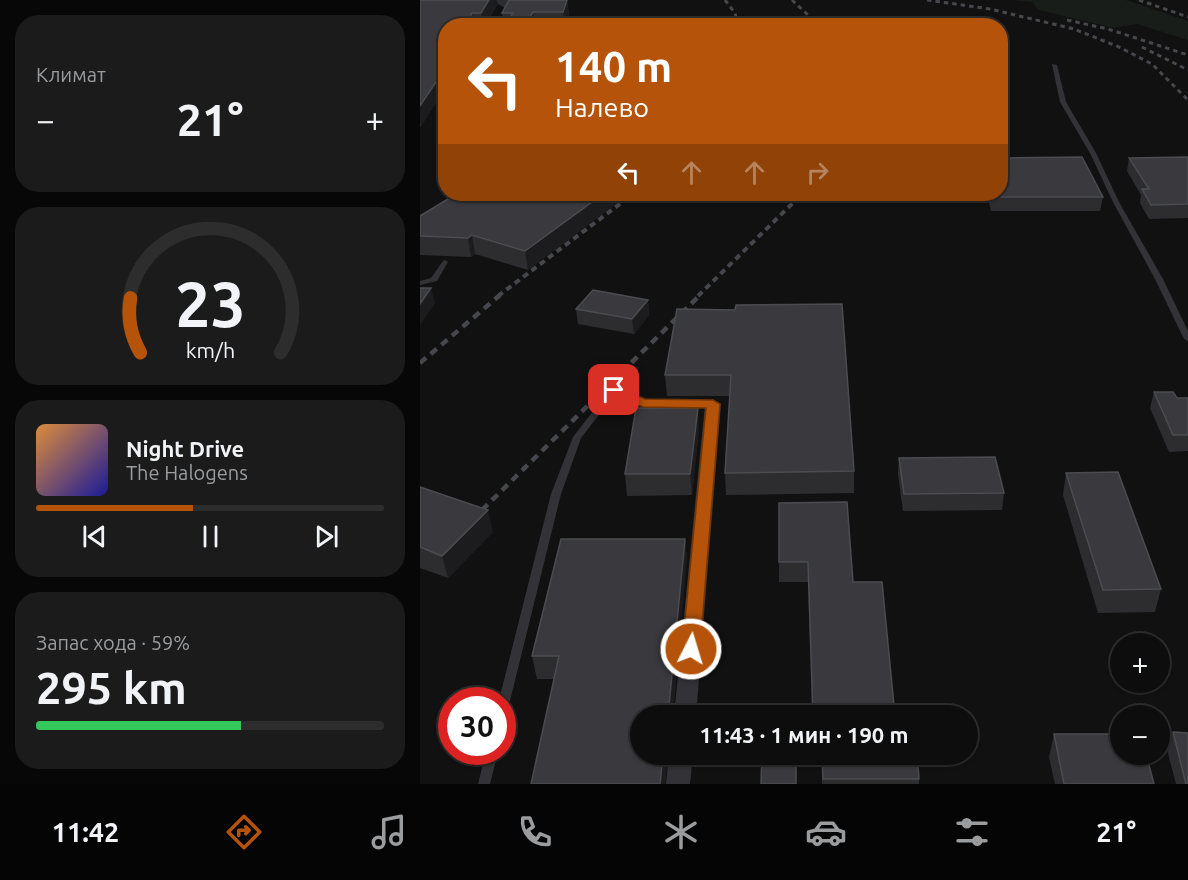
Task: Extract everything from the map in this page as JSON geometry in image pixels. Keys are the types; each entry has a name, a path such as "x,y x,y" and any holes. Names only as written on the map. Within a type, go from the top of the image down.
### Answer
{"street":[{"path":"686,705 713,404"},
{"path":"678,784 680,765"}],"lane":[{"path":"1054,65 1063,102 1093,153 1116,202 1159,279 1188,339"},
{"path":"420,282 434,279 445,262"},
{"path":"508,687 556,494 577,437 614,390 643,403 713,404"},
{"path":"484,784 489,765"}],"shaded area":[{"path":"1011,0 1126,0 1188,21 1188,40 1137,24 1114,28 1039,10 1032,2"}],"building":[{"path":"420,0 489,0 481,13 472,13 470,18 438,18 438,79 420,106"},
{"path":"509,0 567,0 563,12 533,12 530,18 510,18 513,13 502,13"},
{"path":"1082,157 1103,197 1008,197 1008,158"},
{"path":"1188,157 1188,204 1151,205 1142,189 1149,189 1129,158"},
{"path":"445,201 593,201 525,251 472,235 468,238 420,236 420,216"},
{"path":"420,288 431,288 420,304"},
{"path":"593,290 648,300 632,319 576,309"},
{"path":"842,304 854,471 725,473 731,375 665,375 677,309 735,310 736,305"},
{"path":"1154,392 1173,392 1177,398 1188,398 1188,435 1173,435"},
{"path":"636,408 698,408 690,474 625,474"},
{"path":"995,457 1004,493 904,494 899,458"},
{"path":"1118,472 1161,589 1103,590 1066,473"},
{"path":"420,487 488,510 442,556 420,547"},
{"path":"847,502 853,582 882,582 894,705 813,705 808,562 779,562 779,503"},
{"path":"561,539 685,539 669,705 630,705 630,765 662,765 660,784 531,784 559,656 532,656"},
{"path":"1173,732 1188,733 1188,784 1186,784"},
{"path":"1054,734 1110,734 1110,765 1149,765 1154,784 1064,784"},
{"path":"762,765 796,765 796,784 761,784"},
{"path":"822,765 918,765 919,779 823,779"}],"railway":[{"path":"725,0 736,18"},
{"path":"792,0 810,18"},
{"path":"927,0 990,9 1074,29 1119,47 1152,64 1188,100"},
{"path":"1139,0 1188,17"},
{"path":"1067,20 1108,29 1188,55"},
{"path":"1142,47 1188,70"},
{"path":"498,296 624,201"},
{"path":"698,296 795,201"},
{"path":"420,363 500,295"},
{"path":"482,510 700,295"}],"route":[{"path":"614,390 643,403 713,404 691,649"}]}
